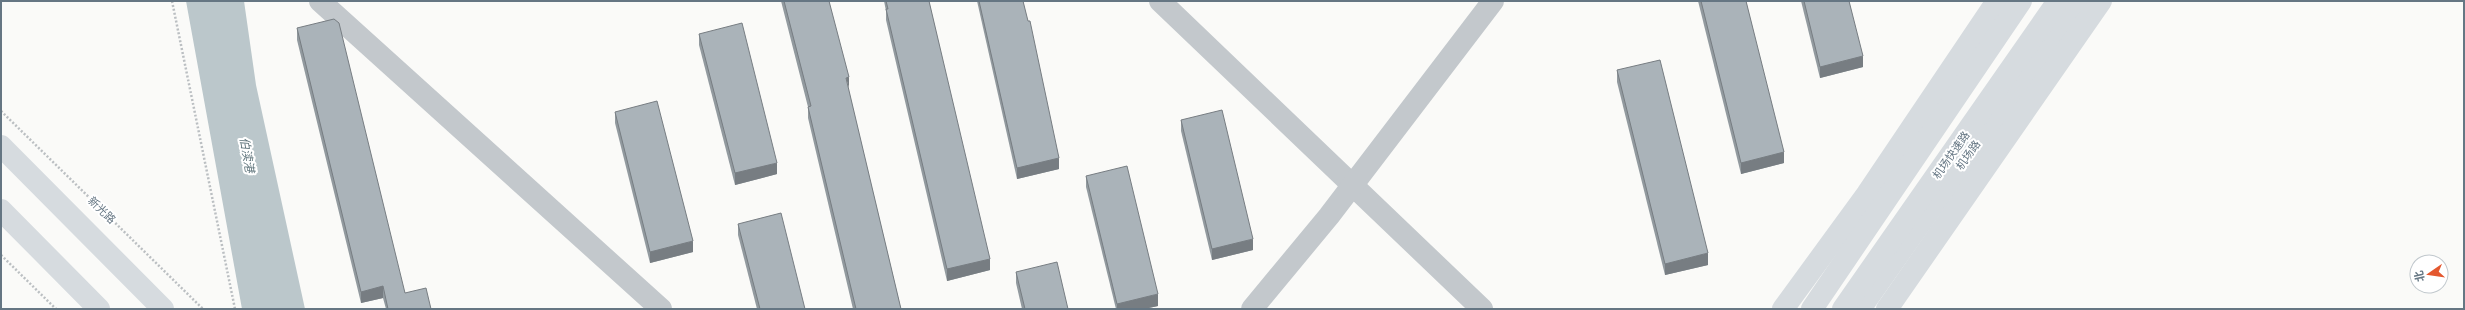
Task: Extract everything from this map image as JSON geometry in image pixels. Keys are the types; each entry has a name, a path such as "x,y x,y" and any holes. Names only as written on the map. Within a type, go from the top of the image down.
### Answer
{"main road":[{"path":"1783,309 1867,194 1997,1"},
{"path":"1812,309 2021,1"},
{"name":"机场快速路","path":"1843,309 2058,1"},
{"name":"机场路","path":"1860,309 2076,1"},
{"path":"1887,309 2101,1"},
{"path":"1,146 163,309"},
{"path":"1,210 99,309"}],"street":[{"path":"320,1 661,309"},
{"path":"1160,1 1482,309"},
{"path":"1252,309 1352,185 1493,1"}],"path":[{"path":"172,1 235,309"},
{"name":"新光路","path":"1,111 203,309"},
{"path":"1,255 56,309"}],"water":[{"name":"伯渎港","path":"186,1 244,1 256,85 305,309 242,309"}],"building":[{"path":"784,1 829,1 849,77 846,78 901,309 856,309 808,107 811,106"},
{"path":"886,1 929,1 990,259 947,269 886,9 888,9"},
{"path":"979,1 1023,1 1028,21 1030,21 1059,158 1017,168"},
{"path":"1701,1 1746,1 1784,152 1741,163"},
{"path":"1804,1 1849,1 1863,56 1820,67"},
{"path":"334,19 339,23 405,293 426,288 431,309 388,309 383,286 361,292 297,28"},
{"path":"742,23 777,163 735,173 699,34"},
{"path":"1660,60 1708,253 1665,264 1617,70"},
{"path":"657,101 693,241 650,252 615,112"},
{"path":"1222,110 1253,239 1212,249 1181,120"},
{"path":"1127,166 1158,294 1117,304 1086,176"},
{"path":"781,213 805,309 760,309 738,224"},
{"path":"1057,262 1068,309 1025,309 1016,272"}]}
